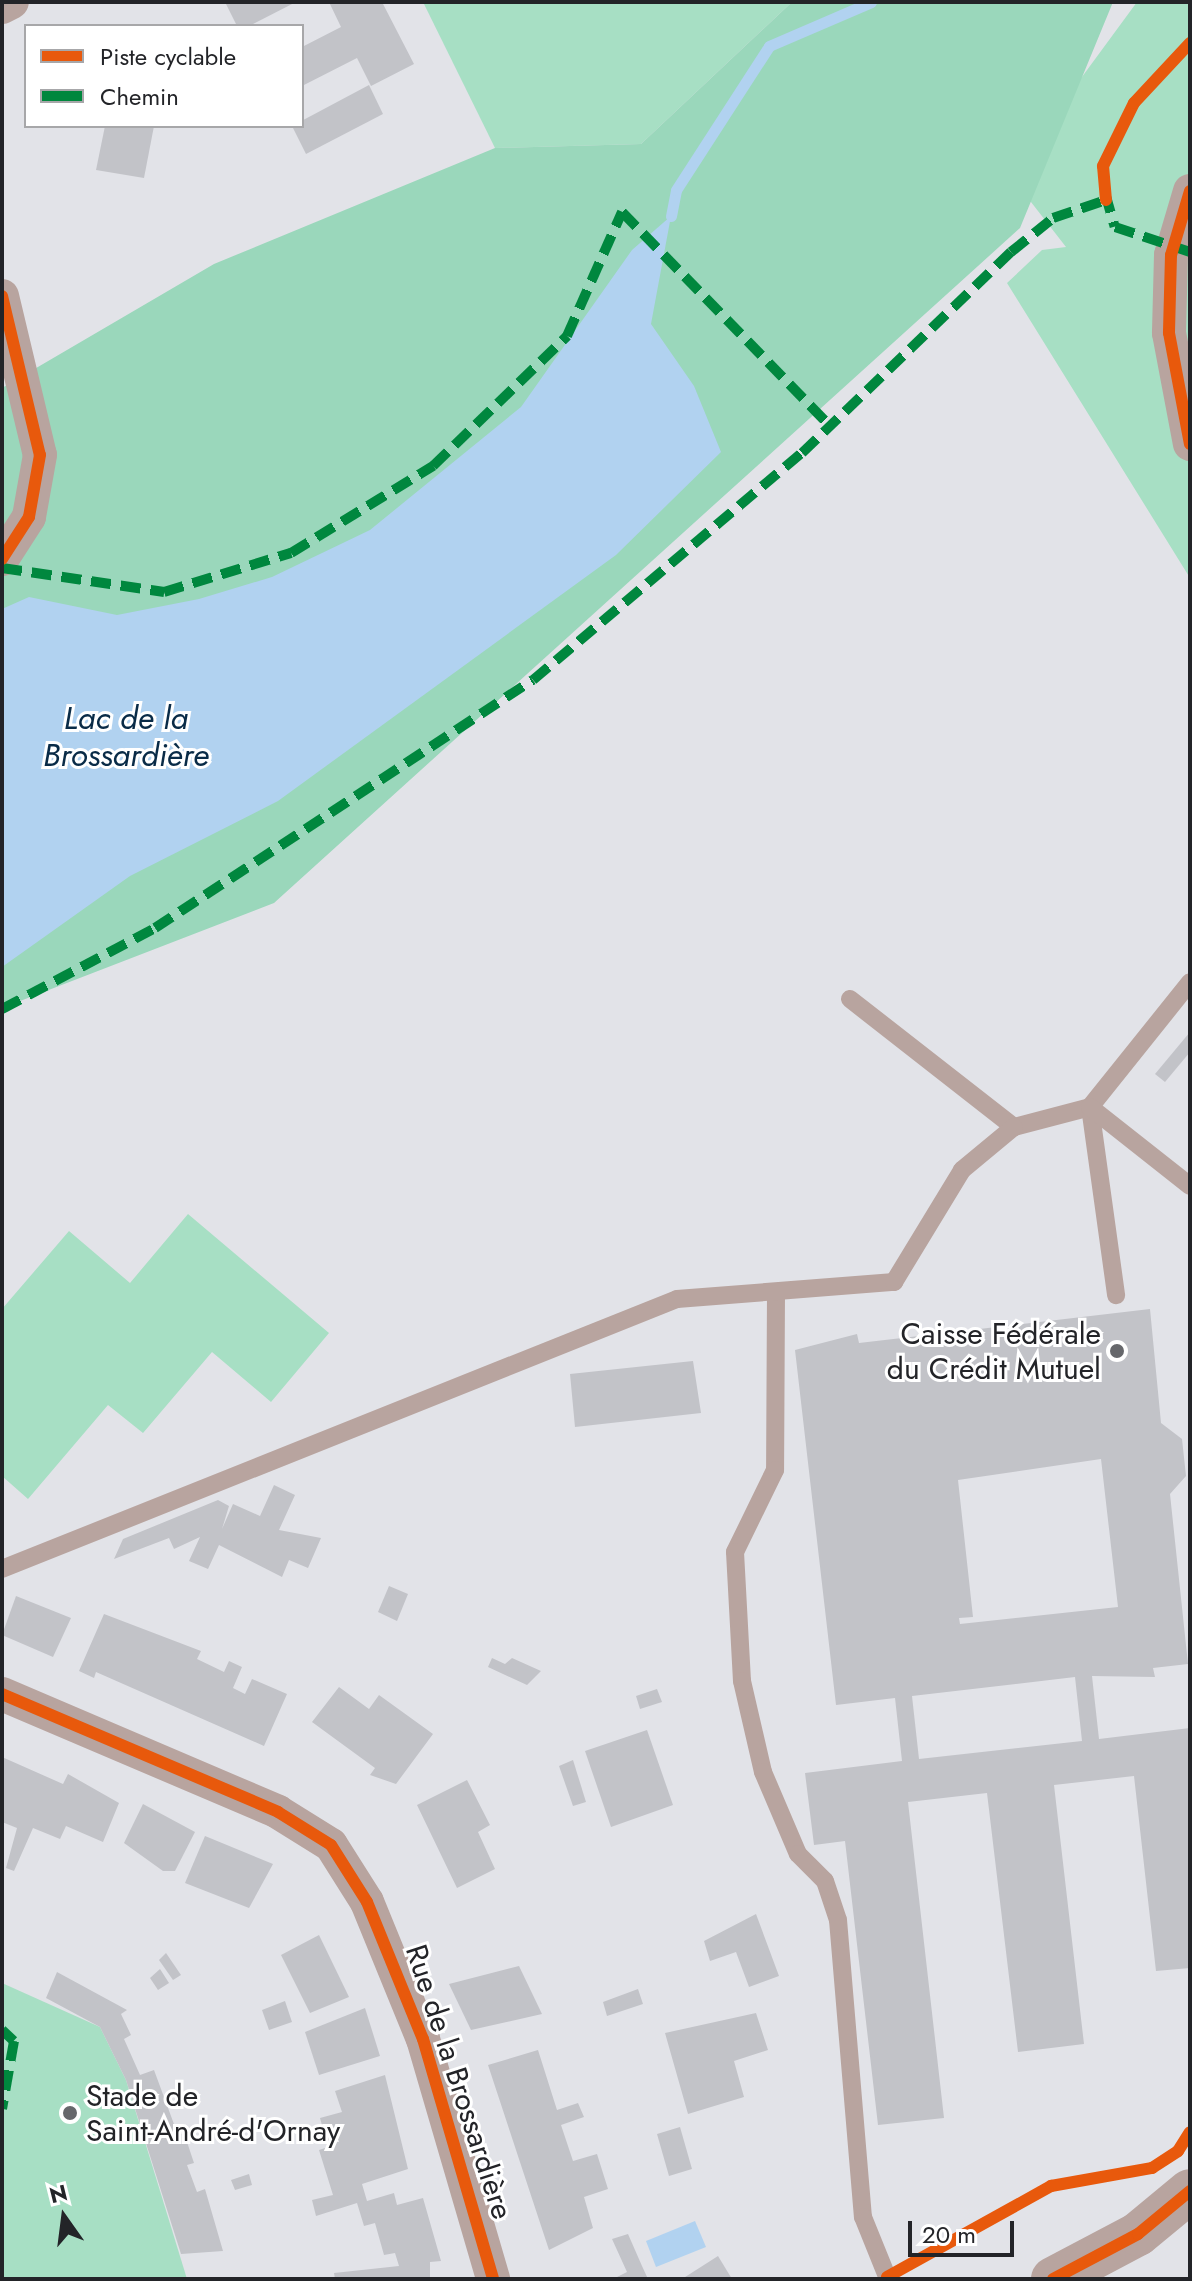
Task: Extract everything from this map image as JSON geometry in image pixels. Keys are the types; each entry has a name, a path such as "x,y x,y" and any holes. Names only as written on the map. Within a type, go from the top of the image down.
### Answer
{"street":[{"path":"2,7 12,2"},
{"path":"1190,191 1171,255 1169,333 1190,444"},
{"path":"2,296 40,455 29,517 2,559"},
{"name":"Rue de la Brossardière","path":"2,1694 278,1812 331,1845 367,1902 423,2039 493,2279"},
{"path":"1053,2279 1138,2234 1190,2191"}],"lane":[{"path":"2,1569 677,1299 894,1282 962,1170 1014,1127 1090,1107 1190,982"},
{"path":"850,999 1014,1127"},
{"path":"1090,1107 1190,1186"},
{"path":"1090,1107 1116,1295"},
{"path":"776,1293 775,1470 735,1552 742,1681 763,1772 798,1854 825,1881 838,1920 863,2217 888,2279"}],"green space":[{"path":"423,2 792,2 641,144 495,148"},
{"path":"792,2 1113,2 1020,228 274,903 2,1008 2,388 214,264 495,148 641,144"},
{"path":"1137,2 1190,2 1190,578 1007,283 1042,250 1066,247 1010,175"},
{"path":"188,1214 329,1333 271,1402 212,1352 143,1433 108,1405 28,1499 2,1476 2,1309 69,1231 130,1283"},
{"name":"Stade de Saint-André-d'Ornay","path":"2,1983 100,2027 126,2080 187,2279 2,2279"}],"water":[{"name":"Lac de la Brossardière","path":"671,216 651,324 694,386 721,452 616,555 278,801 130,876 2,967 2,609 29,597 117,615 199,599 272,577 370,530 521,407 632,250"},
{"path":"695,2221 706,2247 656,2267 646,2241"}],"building":[{"path":"225,2 296,2 253,24 236,24"},
{"path":"329,2 382,2 414,64 371,86 357,58 304,85 304,46 341,27"},
{"path":"369,85 383,114 306,154 293,128 304,128 304,120"},
{"path":"105,128 154,128 144,178 96,170"},
{"path":"1190,1032 1190,1052 1165,1082 1155,1074"},
{"path":"1150,1309 1161,1423 1182,1439 1186,1476 1170,1494 1188,1664 1153,1668 1155,1677 1092,1676 1099,1739 1190,1728 1190,1968 1156,1971 1134,1776 1054,1785 1084,2044 1018,2052 987,1793 908,1802 944,2118 878,2125 845,1841 814,1845 805,1773 902,1761 895,1698 836,1705 795,1350 857,1334 859,1343","holes":["1101,1459 1118,1607 960,1624 959,1618 973,1617 958,1480","1075,1677 1082,1741 919,1759 912,1696"]},
{"path":"693,1361 701,1413 575,1427 570,1374"},
{"path":"274,1485 295,1495 279,1530 321,1538 308,1568 289,1560 282,1577 219,1545 208,1569 189,1561 200,1537 174,1549 169,1538 114,1559 123,1539 218,1500 229,1506 222,1529 233,1504 260,1516"},
{"path":"389,1586 408,1594 397,1621 378,1612"},
{"path":"16,1596 71,1618 53,1657 2,1635"},
{"path":"104,1614 201,1651 197,1659 224,1672 229,1661 242,1667 233,1688 245,1694 252,1679 287,1694 264,1746 96,1672 94,1678 79,1671"},
{"path":"492,1658 505,1664 512,1658 541,1671 527,1685 488,1667"},
{"path":"339,1687 369,1709 379,1695 433,1734 396,1784 370,1775 375,1768 312,1722"},
{"path":"657,1689 662,1702 640,1709 636,1696"},
{"path":"647,1730 673,1805 611,1827 585,1751"},
{"path":"2,1757 63,1784 68,1774 119,1803 103,1842 66,1826 60,1839 33,1828 14,1871 6,1868 17,1828 2,1822"},
{"path":"573,1760 586,1802 573,1806 559,1766"},
{"path":"467,1780 490,1825 478,1832 495,1869 457,1888 417,1805"},
{"path":"143,1804 195,1832 175,1871 163,1871 124,1843"},
{"path":"205,1836 273,1864 249,1908 185,1883"},
{"path":"756,1914 779,1976 749,1987 736,1952 710,1961 704,1941"},
{"path":"319,1935 349,1997 310,2013 281,1955"},
{"path":"166,1953 181,1975 173,1980 159,1960"},
{"path":"519,1966 542,2014 471,2030 449,1984"},
{"path":"160,1969 169,1983 158,1990 150,1978"},
{"path":"57,1972 127,2010 121,2014 131,2035 124,2039 140,2075 154,2070 178,2135 184,2133 194,2163 187,2165 197,2192 205,2189 223,2251 181,2254 126,2080 100,2027 46,1998"},
{"path":"638,1989 643,2004 607,2016 603,2002"},
{"path":"285,2001 292,2022 269,2030 262,2010"},
{"path":"365,2008 380,2056 319,2075 305,2032"},
{"path":"756,2013 768,2050 734,2061 744,2097 688,2114 665,2033"},
{"path":"538,2050 557,2110 578,2103 584,2117 561,2125 573,2161 597,2154 608,2189 584,2197 593,2228 549,2250 488,2065"},
{"path":"385,2075 408,2169 362,2184 367,2201 394,2193 397,2205 423,2198 441,2261 430,2262 430,2279 335,2279 334,2273 399,2266 395,2253 384,2255 375,2223 364,2226 357,2203 316,2216 312,2200 333,2195 319,2150 328,2147 320,2118 342,2112 335,2091"},
{"path":"680,2127 692,2169 669,2176 657,2134"},
{"path":"249,2174 252,2185 235,2190 231,2180"},
{"path":"628,2234 648,2279 613,2279 627,2272 612,2239"},
{"path":"718,2256 732,2279 682,2279"}],"waterway":[{"path":"671,216 676,190 769,46 871,2"}],"marked path":[{"path":"1105,193 1115,227 1190,252"},
{"path":"2,1009 155,928 533,680 802,453 1011,252 1053,218 1106,200"},
{"path":"2,568 164,592 291,553 433,466 567,336 622,212 830,426"},
{"path":"2,2030 14,2041 2,2109"}],"cycle path":[{"path":"1106,200 1103,166 1134,103 1190,43"},
{"path":"1190,191 1171,255 1169,333 1190,444"},
{"path":"2,296 40,455 29,517 2,559"},
{"path":"2,1694 278,1812 331,1845 367,1902 423,2039 493,2279"},
{"path":"887,2277 1051,2186 1152,2168 1178,2151 1190,2132"},
{"path":"1053,2279 1138,2234 1190,2191"}],"place":[{"name":"Caisse Fédérale du Crédit Mutuel","path":"1117,1351"},
{"name":"Stade de Saint-André-d'Ornay","path":"70,2113"}]}
